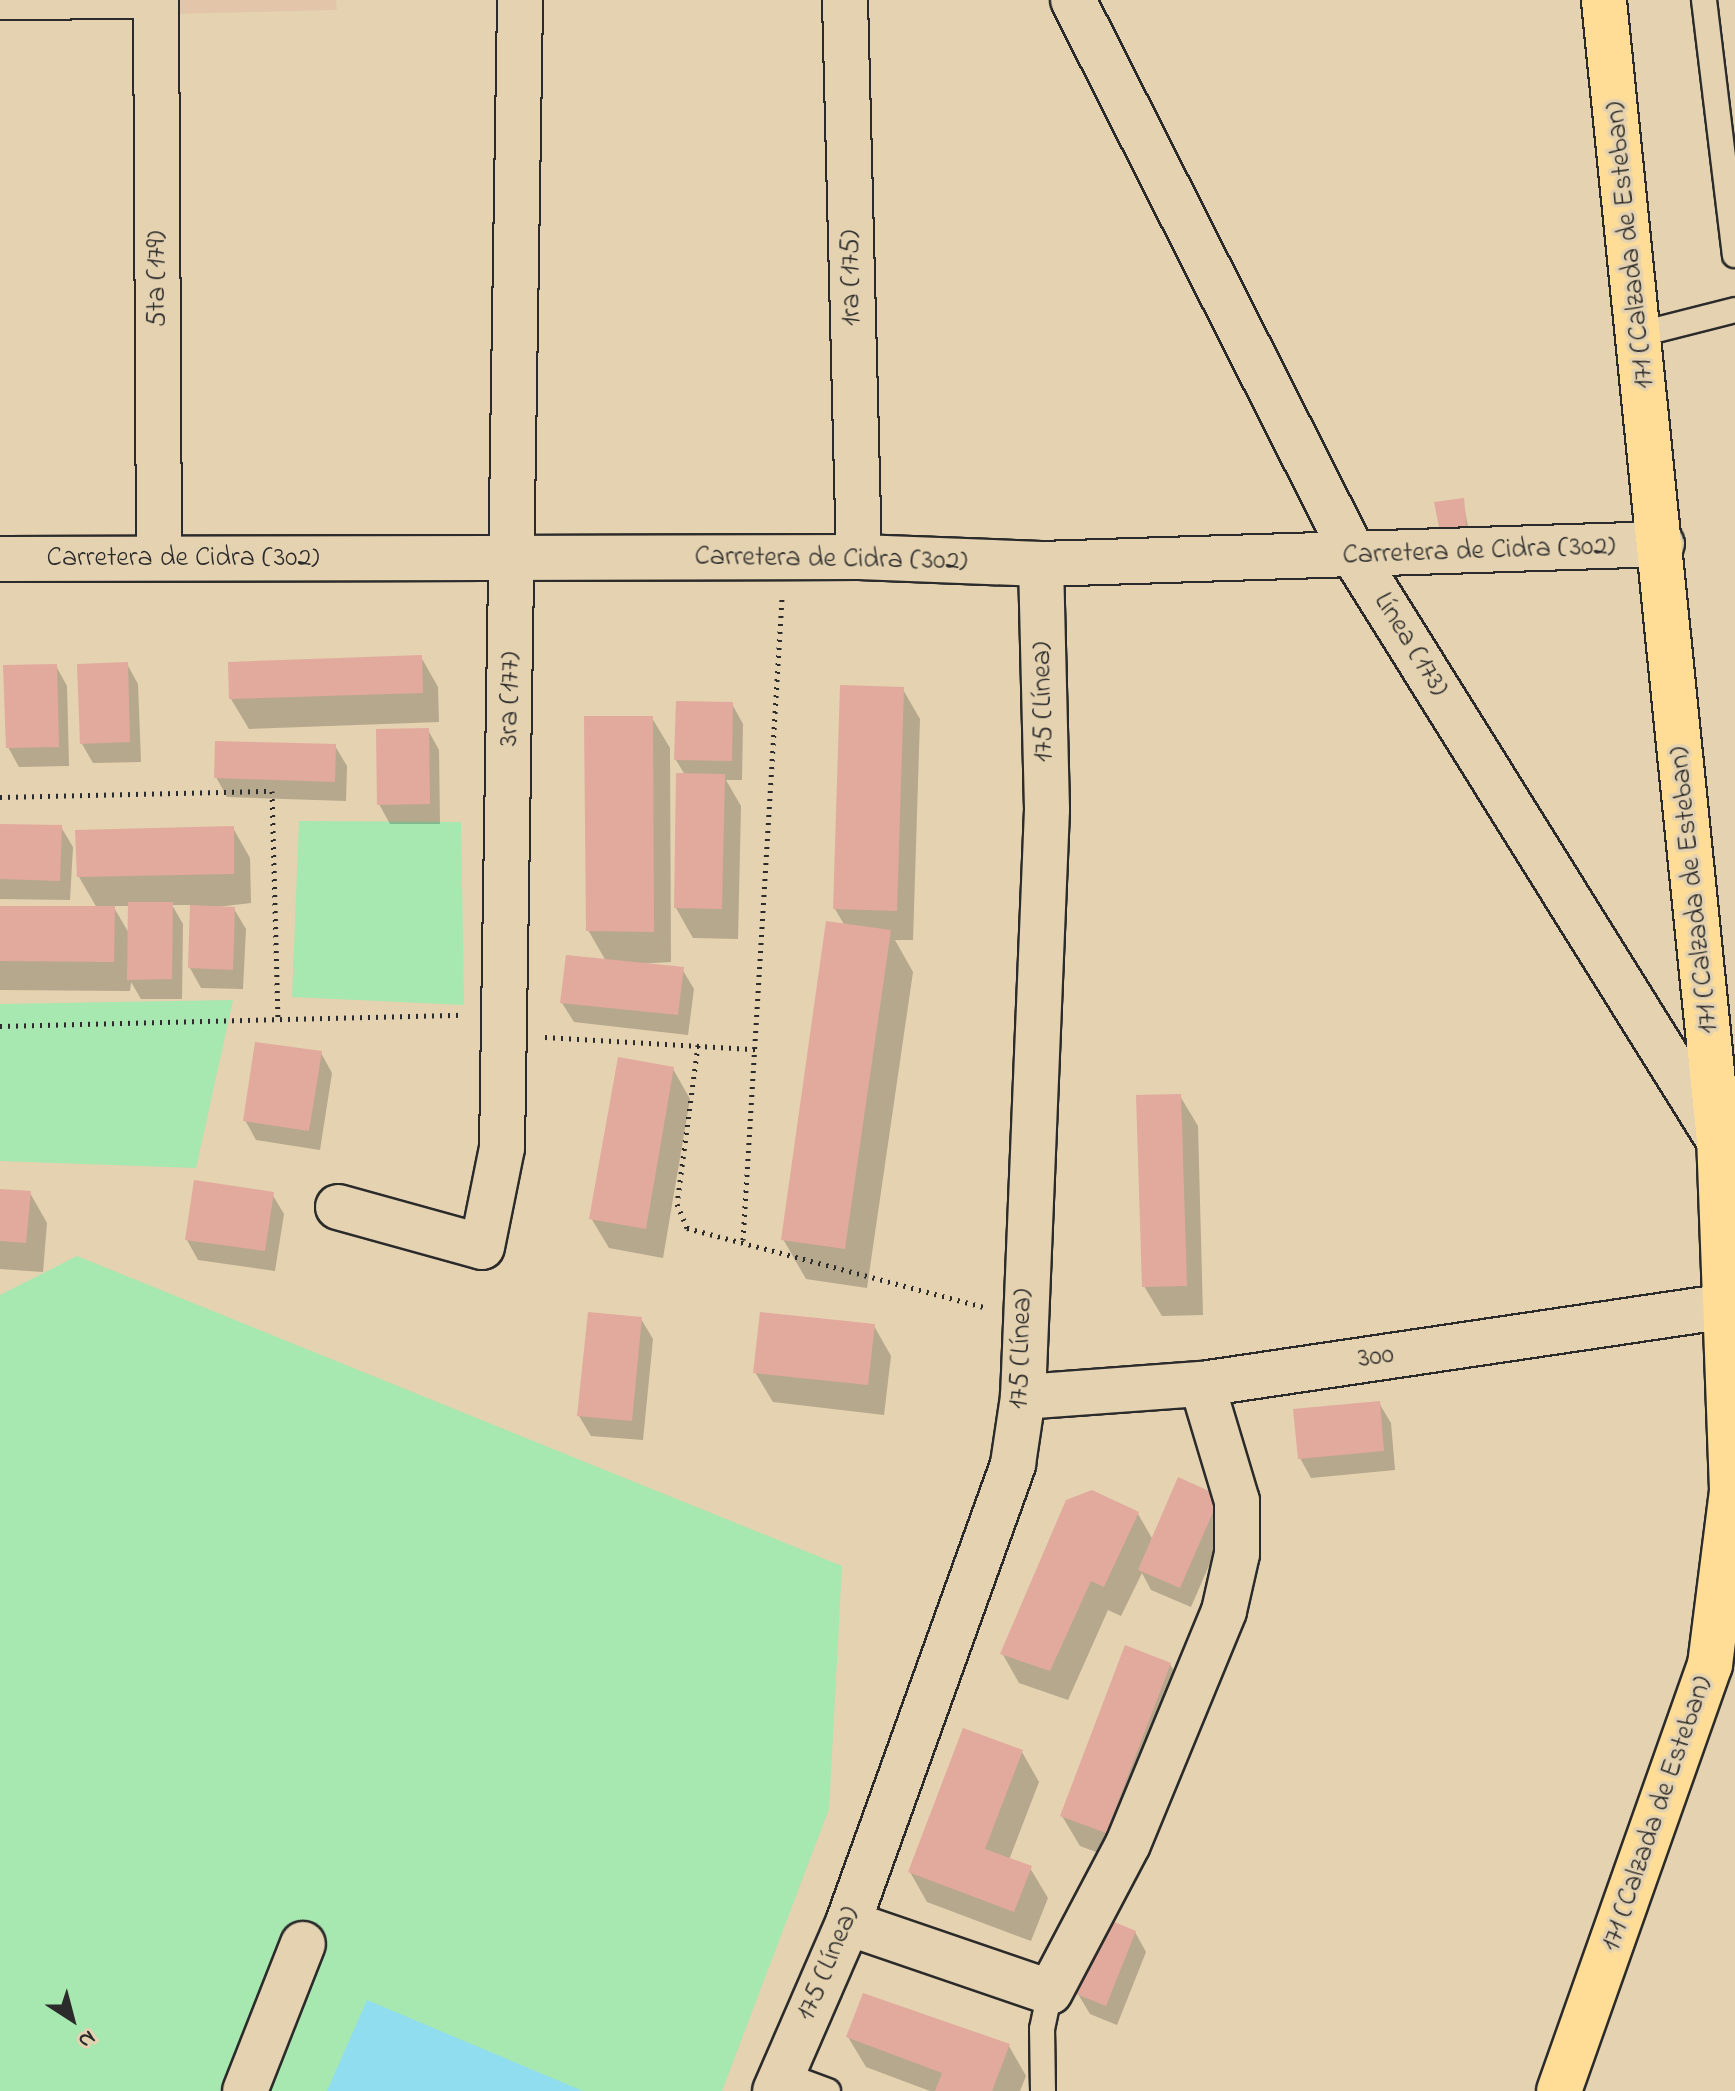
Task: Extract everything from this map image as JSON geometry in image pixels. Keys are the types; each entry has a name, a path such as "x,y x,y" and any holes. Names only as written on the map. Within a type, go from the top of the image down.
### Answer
{"main road":[{"name":"171 (Calzada de Esteban)","path":"1559,2091 1710,1665 1732,1490 1727,1153 1604,0"}],"street":[{"name":"3ra (177)","path":"338,1207 482,1247 502,1148 514,560 520,0"},
{"name":"1ra (175)","path":"845,0 859,557"},
{"name":"Línea (173)","path":"1073,0 1355,557 1727,1153"},
{"name":"5ta (179)","path":"156,3 159,558"},
{"name":"Carretera de Cidra (302)","path":"0,559 859,557 1041,564 1355,557 1662,544"},
{"name":"175 (Línea)","path":"778,2082 848,1923 992,1535 1023,1397 1023,1312 1047,809 1041,564"},
{"name":"300","path":"1023,1397 1202,1384 1727,1306"},
{"path":"848,1923 1050,1992 1128,1844 1224,1611 1237,1554 1237,1501 1202,1384"},
{"path":"245,2091 303,1944"}],"lane":[{"path":"1704,0 1735,255"},
{"path":"0,7 156,3"},
{"path":"1641,334 1735,310"},
{"path":"1043,2091 1042,2029 1050,1992"},
{"path":"778,2082 828,2091"}],"path":[{"path":"743,1240 784,558"},
{"path":"0,797 272,791 278,1018"},
{"path":"0,1026 278,1018 505,1025 756,1049"},
{"path":"698,1045 679,1220 958,1305 1023,1312"}],"shaded area":[{"path":"0,0 336,0 337,10 0,18"}],"green space":[{"path":"299,821 461,822 464,1005 292,997"},
{"path":"233,1000 196,1168 0,1161 0,1004"},
{"path":"77,1256 842,1566 829,1809 722,2091 0,2091 0,1295"}],"water":[{"path":"367,2000 583,2091 327,2091"}],"building":[{"path":"1464,498 1467,533 1441,537 1434,502"},
{"path":"422,655 423,693 229,699 228,662"},
{"path":"128,662 130,742 80,744 77,664"},
{"path":"57,664 59,747 6,748 3,665"},
{"path":"840,685 904,687 897,911 833,909"},
{"path":"676,701 733,702 732,761 674,760"},
{"path":"584,716 653,716 654,932 586,931"},
{"path":"429,728 430,804 377,805 376,729"},
{"path":"215,741 336,744 335,782 214,778"},
{"path":"676,773 725,774 722,909 674,908"},
{"path":"0,824 62,825 60,881 0,879"},
{"path":"234,826 234,874 77,877 75,830"},
{"path":"128,902 173,902 172,979 127,980"},
{"path":"190,905 235,907 233,970 188,968"},
{"path":"0,906 115,906 114,962 0,961"},
{"path":"826,921 891,930 845,1249 781,1240"},
{"path":"566,955 684,967 678,1015 560,1003"},
{"path":"255,1042 322,1051 309,1131 243,1121"},
{"path":"618,1057 674,1067 646,1229 589,1219"},
{"path":"1181,1094 1187,1286 1142,1287 1136,1095"},
{"path":"194,1180 274,1192 265,1251 185,1240"},
{"path":"0,1189 31,1191 26,1243 0,1241"},
{"path":"588,1312 642,1317 632,1421 577,1416"},
{"path":"760,1312 875,1324 868,1385 753,1373"},
{"path":"1380,1401 1384,1451 1298,1459 1293,1409"},
{"path":"1178,1477 1220,1496 1180,1588 1138,1570"},
{"path":"1092,1490 1139,1512 1104,1587 1091,1581 1050,1671 1000,1654 1066,1500"},
{"path":"1125,1645 1171,1663 1106,1833 1060,1816"},
{"path":"963,1728 1023,1750 985,1849 1032,1866 1014,1912 908,1872"},
{"path":"1107,1919 1136,1931 1106,2006 1076,1994"},
{"path":"863,1993 1010,2044 992,2091 935,2091 942,2073 846,2037"}]}
